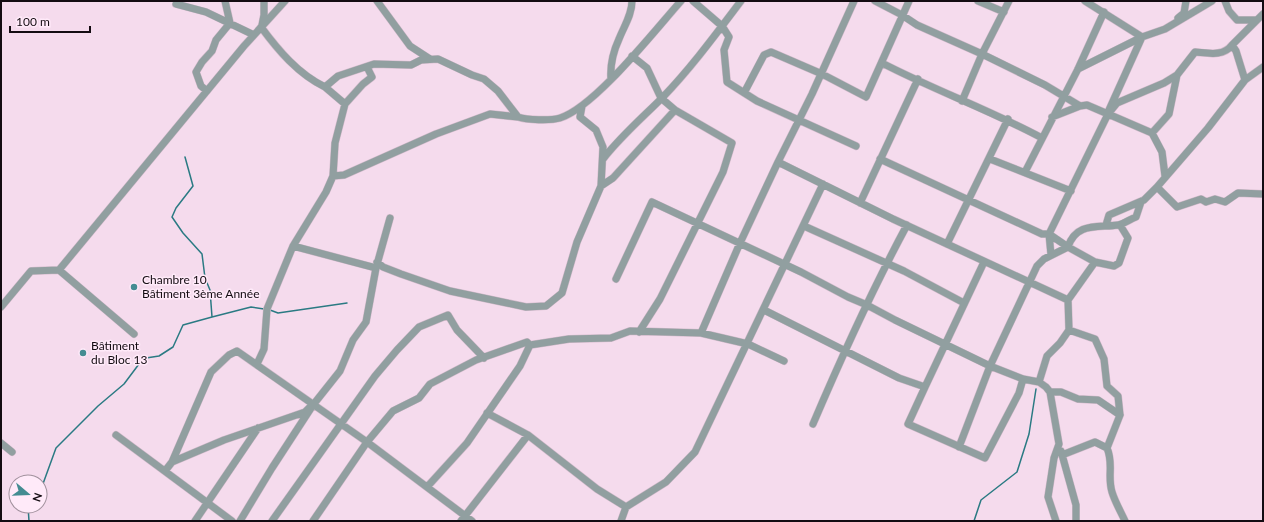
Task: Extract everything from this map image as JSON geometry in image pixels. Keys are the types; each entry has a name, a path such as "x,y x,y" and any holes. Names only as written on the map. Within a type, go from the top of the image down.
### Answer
{"street":[{"path":"224,1 230,23"},
{"path":"264,1 264,15 261,27 274,45 312,80 325,87 345,104"},
{"path":"58,270 254,35 285,1"},
{"path":"377,1 410,46 430,59"},
{"path":"611,79 610,66 618,40 632,10 632,1"},
{"path":"334,176 344,175 436,134 490,114 518,117 528,120 560,119 582,106 611,79 681,1"},
{"path":"693,1 722,26 729,37 724,50 727,82 757,101 800,119 856,146"},
{"path":"603,159 628,130 661,98 722,26 741,1"},
{"path":"700,333 778,162 822,74 854,1"},
{"path":"875,1 902,15 917,25 982,54 1063,95 1080,106"},
{"path":"744,93 764,55 771,52 822,74 866,98 909,1"},
{"path":"978,1 1004,12"},
{"path":"962,101 982,54 1009,1"},
{"path":"1085,1 1142,37"},
{"path":"1165,29 1184,13 1186,1"},
{"path":"1078,69 1142,37 1165,29 1212,1"},
{"path":"1225,1 1229,11 1237,20 1255,20"},
{"path":"176,4 206,12 254,35"},
{"path":"1025,172 1063,95 1078,69 1104,12"},
{"path":"1051,255 1049,234 1108,114 1117,103 1164,83 1177,75 1195,52 1216,54 1228,50 1255,20 1263,14"},
{"path":"207,91 201,86 196,72 202,62 212,51 216,40 230,23"},
{"path":"1108,114 1110,104 1142,37"},
{"path":"1232,45 1236,51 1245,80"},
{"path":"632,56 647,68 661,98 675,110 732,142 723,172 660,299 639,332"},
{"path":"325,87 338,76 374,64 411,65 421,60 438,59 484,79 498,91 518,117"},
{"path":"882,63 962,101 1008,119 1042,138"},
{"path":"257,364 264,349 267,309 293,246 334,176 335,143 345,104 363,84 372,77 367,66"},
{"path":"1106,225 1109,215 1141,202 1157,187 1208,128 1245,80 1263,67"},
{"path":"1152,133 1169,114 1177,75"},
{"path":"860,203 918,79"},
{"path":"1052,117 1080,106 1087,105 1152,133 1162,152 1165,176"},
{"path":"293,246 377,265 450,291 526,307 546,306 562,293 577,242 601,186 603,147 596,130 580,117 582,106"},
{"path":"601,186 614,178 675,110"},
{"path":"947,244 968,199 990,159 1008,119"},
{"path":"880,159 968,199 1030,230 1042,234 1049,234 1068,247 1095,262 1114,266 1119,262 1128,238 1120,225"},
{"path":"990,159 1071,191"},
{"path":"778,162 1028,283 1068,300"},
{"path":"621,521 626,507 666,482 695,452 786,266 823,184"},
{"path":"1157,187 1177,207 1200,199 1206,202 1215,199 1225,202 1238,193 1263,194"},
{"path":"616,279 652,202 740,243 990,366 1023,379 1039,382 1050,392 1059,444 1076,505 1076,521"},
{"path":"1068,247 1070,239 1086,227 1120,225 1136,217 1141,202"},
{"path":"240,521 313,405 340,371 353,340 366,322 377,265 390,218"},
{"path":"813,424 845,350 886,263 907,225"},
{"path":"804,226 886,263 964,303"},
{"path":"959,447 990,366 1037,266 1044,259 1068,247"},
{"path":"984,262 908,424 985,458 1020,393 1023,379"},
{"path":"1039,382 1047,356 1060,343 1069,330 1068,300 1095,262"},
{"path":"1,307 31,271 58,270 115,316 134,334"},
{"path":"764,310 899,378 925,387"},
{"path":"272,521 375,376 419,327 448,315 457,330 484,358"},
{"path":"1069,330 1095,339 1104,359 1107,386 1118,396 1120,415 1107,448"},
{"path":"313,521 367,442 393,411 419,398 430,384 484,358 527,342 530,345 569,339 611,338 630,331 700,333 748,344 784,362"},
{"path":"427,487 467,443 520,366 530,345"},
{"path":"165,472 172,462 212,372 229,355 238,351 367,442 427,487 463,518 472,521"},
{"path":"1050,392 1061,392 1078,399 1098,400 1120,415"},
{"path":"172,462 258,428 305,412 313,405"},
{"path":"487,413 528,435 597,489 626,507"},
{"path":"195,521 258,428"},
{"path":"116,435 232,521"},
{"path":"463,518 528,435"},
{"path":"1062,455 1095,442 1107,448 1112,458 1110,471 1112,492 1125,521"},
{"path":"1,443 12,452"},
{"path":"1056,521 1048,497 1054,458 1059,444"}],"waterway":[{"path":"47,474 56,448 98,406 124,384 139,364 146,358 159,356 173,347 183,325 212,317 210,290 205,278 202,254 183,233 172,217 176,208 193,186 185,157"},
{"path":"270,310 278,313 347,303"},
{"path":"212,317 251,307 264,309"},
{"path":"974,521 981,500 1017,472 1029,434 1036,389"},
{"path":"29,514 29,521"}],"place":[{"name":"Chambre 10 Bâtiment 3ème Année","path":"134,287"},
{"name":"Bâtiment du Bloc 13","path":"83,353"}]}
